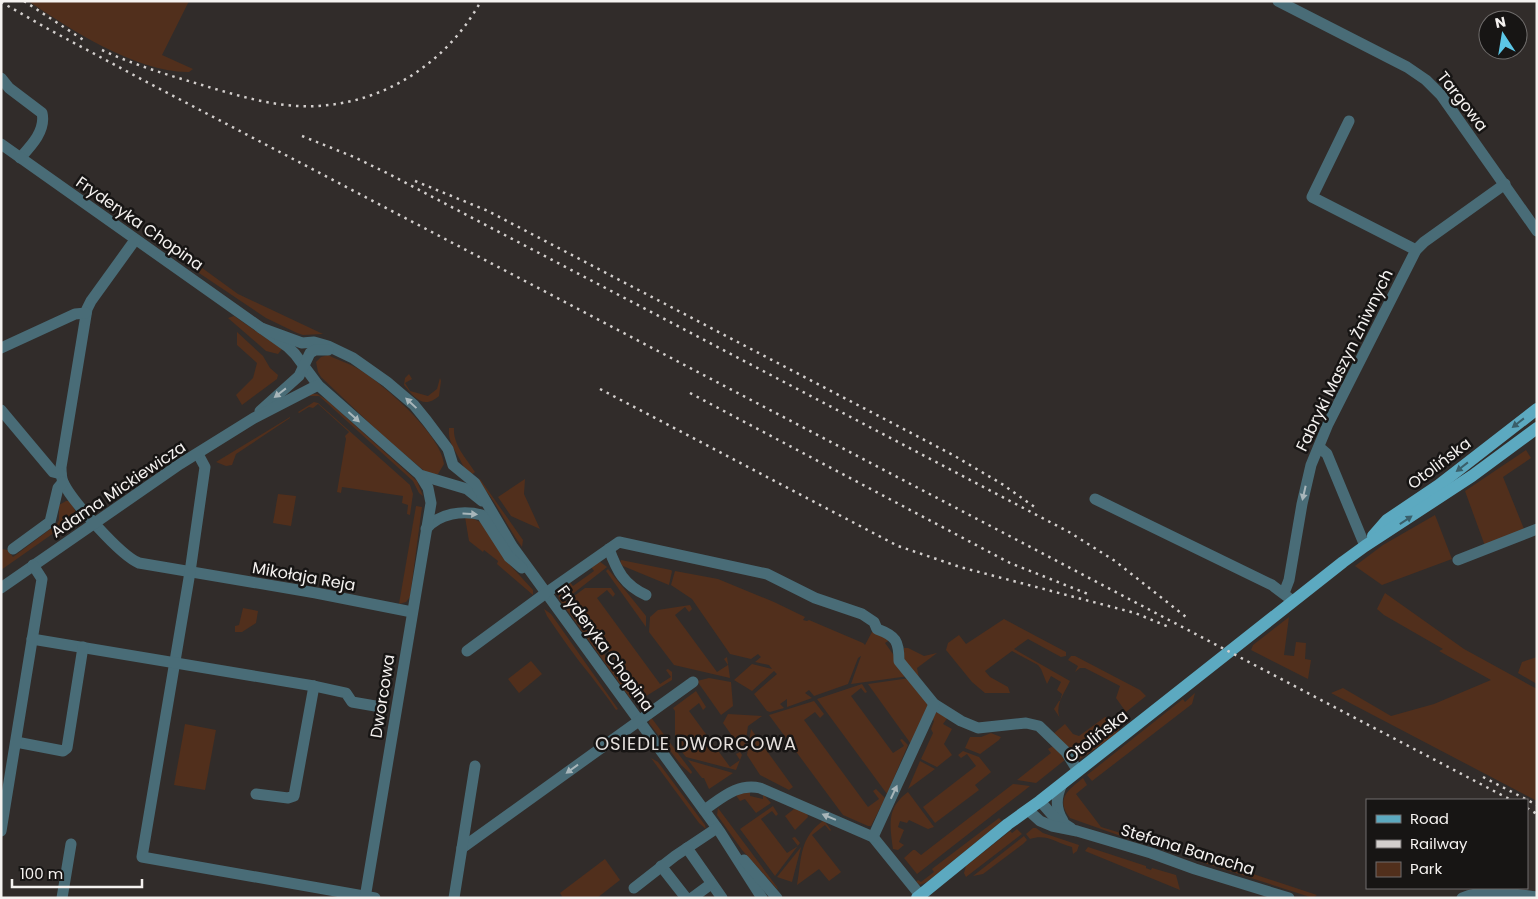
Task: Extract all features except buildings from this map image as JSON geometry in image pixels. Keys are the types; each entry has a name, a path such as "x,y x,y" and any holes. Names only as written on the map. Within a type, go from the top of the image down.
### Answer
{"main road":[{"name":"Otolińska","path":"1365,546 1387,520 1439,485 1537,408"},
{"name":"Otolińska","path":"918,897 1008,824 1062,784 1289,598 1472,476 1537,428"}],"street":[{"name":"Targowa","path":"1278,1 1407,67 1426,80 1441,95 1537,231"},
{"path":"1,78 9,88 42,113 44,121 42,129 20,158"},
{"path":"1349,121 1312,197 1416,250"},
{"name":"Fryderyka Chopina","path":"1,144 288,347 318,385 420,476 467,489 487,505"},
{"name":"Fabryki Maszyn Żniwnych","path":"1289,598 1289,580 1308,477 1328,424 1416,250 1424,242 1505,184"},
{"path":"13,549 50,522 62,478 61,467 86,313 91,301 135,240"},
{"path":"1,348 70,316 86,313"},
{"name":"Fryderyka Chopina","path":"261,328 302,343 314,342 328,346 353,358 414,406 437,432 448,449 452,465 475,483 512,546 704,810 762,898"},
{"name":"Adama Mickiewicza","path":"254,418 299,376 310,354 315,350 337,351"},
{"name":"Adama Mickiewicza","path":"1,588 175,468 254,418 318,385"},
{"name":"Mikołaja Reja","path":"1,410 53,472 62,478 86,514 116,547 133,561 412,612"},
{"path":"1319,447 1327,454 1365,546"},
{"path":"198,454 205,467 190,572 142,857 368,897"},
{"name":"Dworcowa","path":"368,897 431,499 451,472 452,465"},
{"path":"420,476 428,488 431,499"},
{"path":"1095,498 1272,585 1289,598"},
{"path":"426,529 435,520 443,516 470,512 482,515 509,557 535,578"},
{"path":"1458,560 1537,529"},
{"path":"467,651 619,542 767,574 815,598 862,614 874,622 877,629 890,634 899,646 899,661 934,704 961,721 978,728 1026,723 1039,726 1066,752 1078,771"},
{"path":"609,549 619,573 633,588 646,594"},
{"path":"1,831 42,579 33,565"},
{"path":"32,639 314,686 346,693 352,702 381,706"},
{"path":"16,742 63,751 67,748 83,647"},
{"path":"462,848 693,682"},
{"path":"256,794 288,798 294,796 314,686"},
{"path":"873,836 934,704"},
{"path":"454,898 476,766"},
{"path":"1062,784 1057,800 1057,808 1062,819 1072,828"},
{"path":"704,810 740,787 760,788 873,836 918,897"},
{"name":"Stefana Banacha","path":"1040,801 1054,817 1072,828"},
{"name":"Stefana Banacha","path":"1028,810 1046,824 1072,828 1289,898"},
{"path":"634,888 687,848 718,830"},
{"name":"Fryderyka Chopina","path":"718,830 777,898"},
{"path":"62,898 71,844"},
{"path":"687,848 722,898"},
{"path":"661,866 686,898"},
{"path":"692,898 711,884"},
{"path":"1462,898 1484,892 1502,892 1537,897"}],"green space":[{"path":"28,1 189,1 162,55 193,69 189,72 169,70 126,57 84,36"},
{"path":"198,265 238,294 323,334 303,335 266,318 196,271 194,267"},
{"path":"234,316 282,349 278,354 266,351 228,318"},
{"path":"237,332 263,356 270,368 278,375 277,379 242,405 236,395 253,378 257,363 237,345"},
{"path":"328,355 352,365 365,373 387,390 412,414 434,440 441,452 444,464 438,474 429,475 382,435 321,377 316,362 321,357"},
{"path":"409,374 412,379 405,383 410,391 428,396 437,389 440,378 439,396 428,402 419,400 415,397 404,385 405,378"},
{"path":"317,394 327,400 417,481 423,496 419,493 413,481 319,396 305,396"},
{"path":"314,402 318,403 410,485 413,494 410,515 407,514 408,505 402,503 403,496 342,487 341,493 337,492 345,436 349,432 318,404 313,408 309,407 298,412"},
{"path":"290,417 236,454 232,465 226,466 216,462"},
{"path":"449,428 454,428 458,446 475,472 470,476 451,444"},
{"path":"1526,450 1531,458 1503,477 1524,529 1485,546 1465,491"},
{"path":"480,479 523,540 522,547 490,496 477,481"},
{"path":"525,479 524,494 540,529 511,516 498,497"},
{"path":"278,494 296,496 291,526 273,523"},
{"path":"70,501 78,516 1,570 1,549 8,550 13,557 57,524 59,520 59,505"},
{"path":"416,506 422,507 410,597 406,602 399,604"},
{"path":"1435,515 1452,559 1382,585 1355,566 1383,545"},
{"path":"465,517 482,523 510,565 533,590 533,595 497,564 498,561 469,541"},
{"path":"621,560 671,570 669,585 623,566 620,563"},
{"path":"599,561 607,567 570,596 567,596 561,587 569,581 573,586 594,571 590,565"},
{"path":"608,569 646,616 646,627 606,571"},
{"path":"675,571 718,579 774,602 805,617 803,620 809,620 865,645 872,632 877,632 891,639 885,643 909,676 851,684 861,656 858,658 848,684 814,696 809,690 805,693 812,698 787,707 787,699 780,704 784,708 770,712 767,711 754,694 777,674 774,671 752,691 734,680 752,664 772,669 769,665 755,662 761,657 758,654 751,659 730,654 692,599 671,585"},
{"path":"585,588 611,588 615,594 613,597 607,590 597,598 660,684 671,677 666,670 668,669 672,672 672,680 643,698 570,599"},
{"path":"558,591 634,695 630,698 559,599"},
{"path":"1385,593 1464,649 1537,689 1537,801 1331,693 1343,688 1391,716 1434,704 1491,680 1439,651 1443,649 1384,615 1377,609"},
{"path":"690,605 692,609 689,612 685,607 675,615 717,672 728,665 724,659 727,657 730,678 674,665 649,632 650,617 658,610"},
{"path":"243,608 258,611 256,623 242,632 235,632 235,626 239,625"},
{"path":"544,609 551,614 618,709 616,710 574,654"},
{"path":"1289,617 1284,655 1294,656 1296,642 1306,643 1305,659 1311,660 1308,679 1251,650 1253,645"},
{"path":"1004,619 1066,652 1066,656 1061,657 1028,639 1014,649 1070,681 1059,704 1060,718 1054,709 1060,701 1062,694 1057,690 1061,682 1051,676 1047,684 1038,665 1012,651 985,671 990,677 1008,687 1010,693 985,693 972,682 946,650 948,643 959,635 966,644"},
{"path":"904,648 924,656 937,653 917,668 919,678 900,660"},
{"path":"1071,656 1075,656 1140,690 1146,696 1126,712 1116,698 1120,686 1085,668 1080,668 1075,672 1078,666 1068,660"},
{"path":"1537,657 1537,684 1518,673 1522,662"},
{"path":"531,661 542,674 519,693 508,679"},
{"path":"709,678 731,682 733,706 721,715 697,681"},
{"path":"910,678 931,705 911,744 868,684"},
{"path":"862,684 867,692 865,693 861,688 851,696 893,753 904,746 900,740 902,739 908,745 887,794 817,699"},
{"path":"696,691 706,707 703,710 699,703 689,711 730,767 740,760 736,770 686,757 675,743 675,711 673,708"},
{"path":"1195,693 1192,704 1092,781 1087,775 1183,699 1185,702"},
{"path":"814,701 824,714 820,718 815,712 804,720 868,807 879,799 873,791 876,789 885,798 871,826 843,815 769,715"},
{"path":"936,710 948,717 943,724 952,729 944,744 952,755 937,767 921,759 933,733 931,729 934,721 931,717"},
{"path":"728,714 762,716 748,726 744,753 723,723"},
{"path":"650,716 692,772 691,774 681,765 649,723"},
{"path":"1105,717 1115,720 1072,754 1053,734 1065,724 1073,734 1079,736"},
{"path":"185,724 216,730 205,790 174,785"},
{"path":"1118,725 1119,730 1116,735 1080,759 1075,758"},
{"path":"751,729 793,787 789,790 760,775 747,755"},
{"path":"991,733 1001,737 980,754 965,748 970,737 981,737"},
{"path":"1055,745 1066,759 1036,783 1017,780 1051,753 1048,749"},
{"path":"963,751 979,757 991,772 975,785 979,790 935,823 923,807 976,766 967,754 961,758 958,755"},
{"path":"740,752 742,755 740,760 736,754"},
{"path":"651,758 658,762 705,825 706,829 699,823"},
{"path":"688,760 733,773 709,789 704,778"},
{"path":"920,761 935,769 908,789"},
{"path":"1083,778 1087,785 1076,794 1101,827 1134,837 1132,840 1070,818 1064,805 1065,795"},
{"path":"1013,784 1030,786 917,874 904,858 913,850 921,855"},
{"path":"750,790 750,796 763,799 763,794 771,803 756,813 745,799 740,801 735,794"},
{"path":"908,792 934,827 928,829 909,820 907,823 900,821 898,827 904,830 899,842 904,845 898,850 893,849 891,818 896,804"},
{"path":"773,806 778,814 776,816 772,811 761,819 787,853 797,846 775,876 740,829"},
{"path":"718,808 778,890 742,850 717,815"},
{"path":"800,808 807,813 808,817 795,830 785,816 794,809"},
{"path":"999,818 1002,821 927,882 920,885 916,882 918,880 921,882 934,872 932,869"},
{"path":"824,820 831,830 825,825 812,835 841,872 829,881 819,869 797,885 801,857 806,841 816,827"},
{"path":"1033,828 1079,845 1077,851 1073,854 1072,847 1046,838 1036,837 1030,839 1026,834"},
{"path":"1017,829 1022,834 966,877 964,873 966,866 1010,831 1012,833"},
{"path":"1024,836 1027,840 1023,844 983,874 973,876"},
{"path":"795,837 800,843 798,846 792,838"},
{"path":"801,847 792,882 777,877"},
{"path":"1088,847 1146,866 1146,868 1151,870 1152,868 1176,875 1180,890 1085,851"},
{"path":"1199,856 1317,895 1313,898 1198,861"},
{"path":"605,859 620,880 597,898 563,898 560,893"}],"railway":[{"path":"24,1 85,41"},
{"path":"102,50 151,69 249,98 285,105 325,105 353,101 379,92 404,80 427,65 466,25 481,1"},
{"path":"1,2 143,80 1509,799"},
{"path":"302,136 387,173 1069,532 1115,561 1186,617"},
{"path":"415,181 488,211 953,455 1002,484 1036,508"},
{"path":"600,389 898,546 960,567 1135,613 1169,627"},
{"path":"690,393 1010,563 1088,594"},
{"path":"1483,777 1525,799"},
{"path":"1528,800 1537,805"},
{"path":"1528,809 1537,814"}],"district":[{"name":"OSIEDLE DWORCOWA","path":"696,744"}]}
